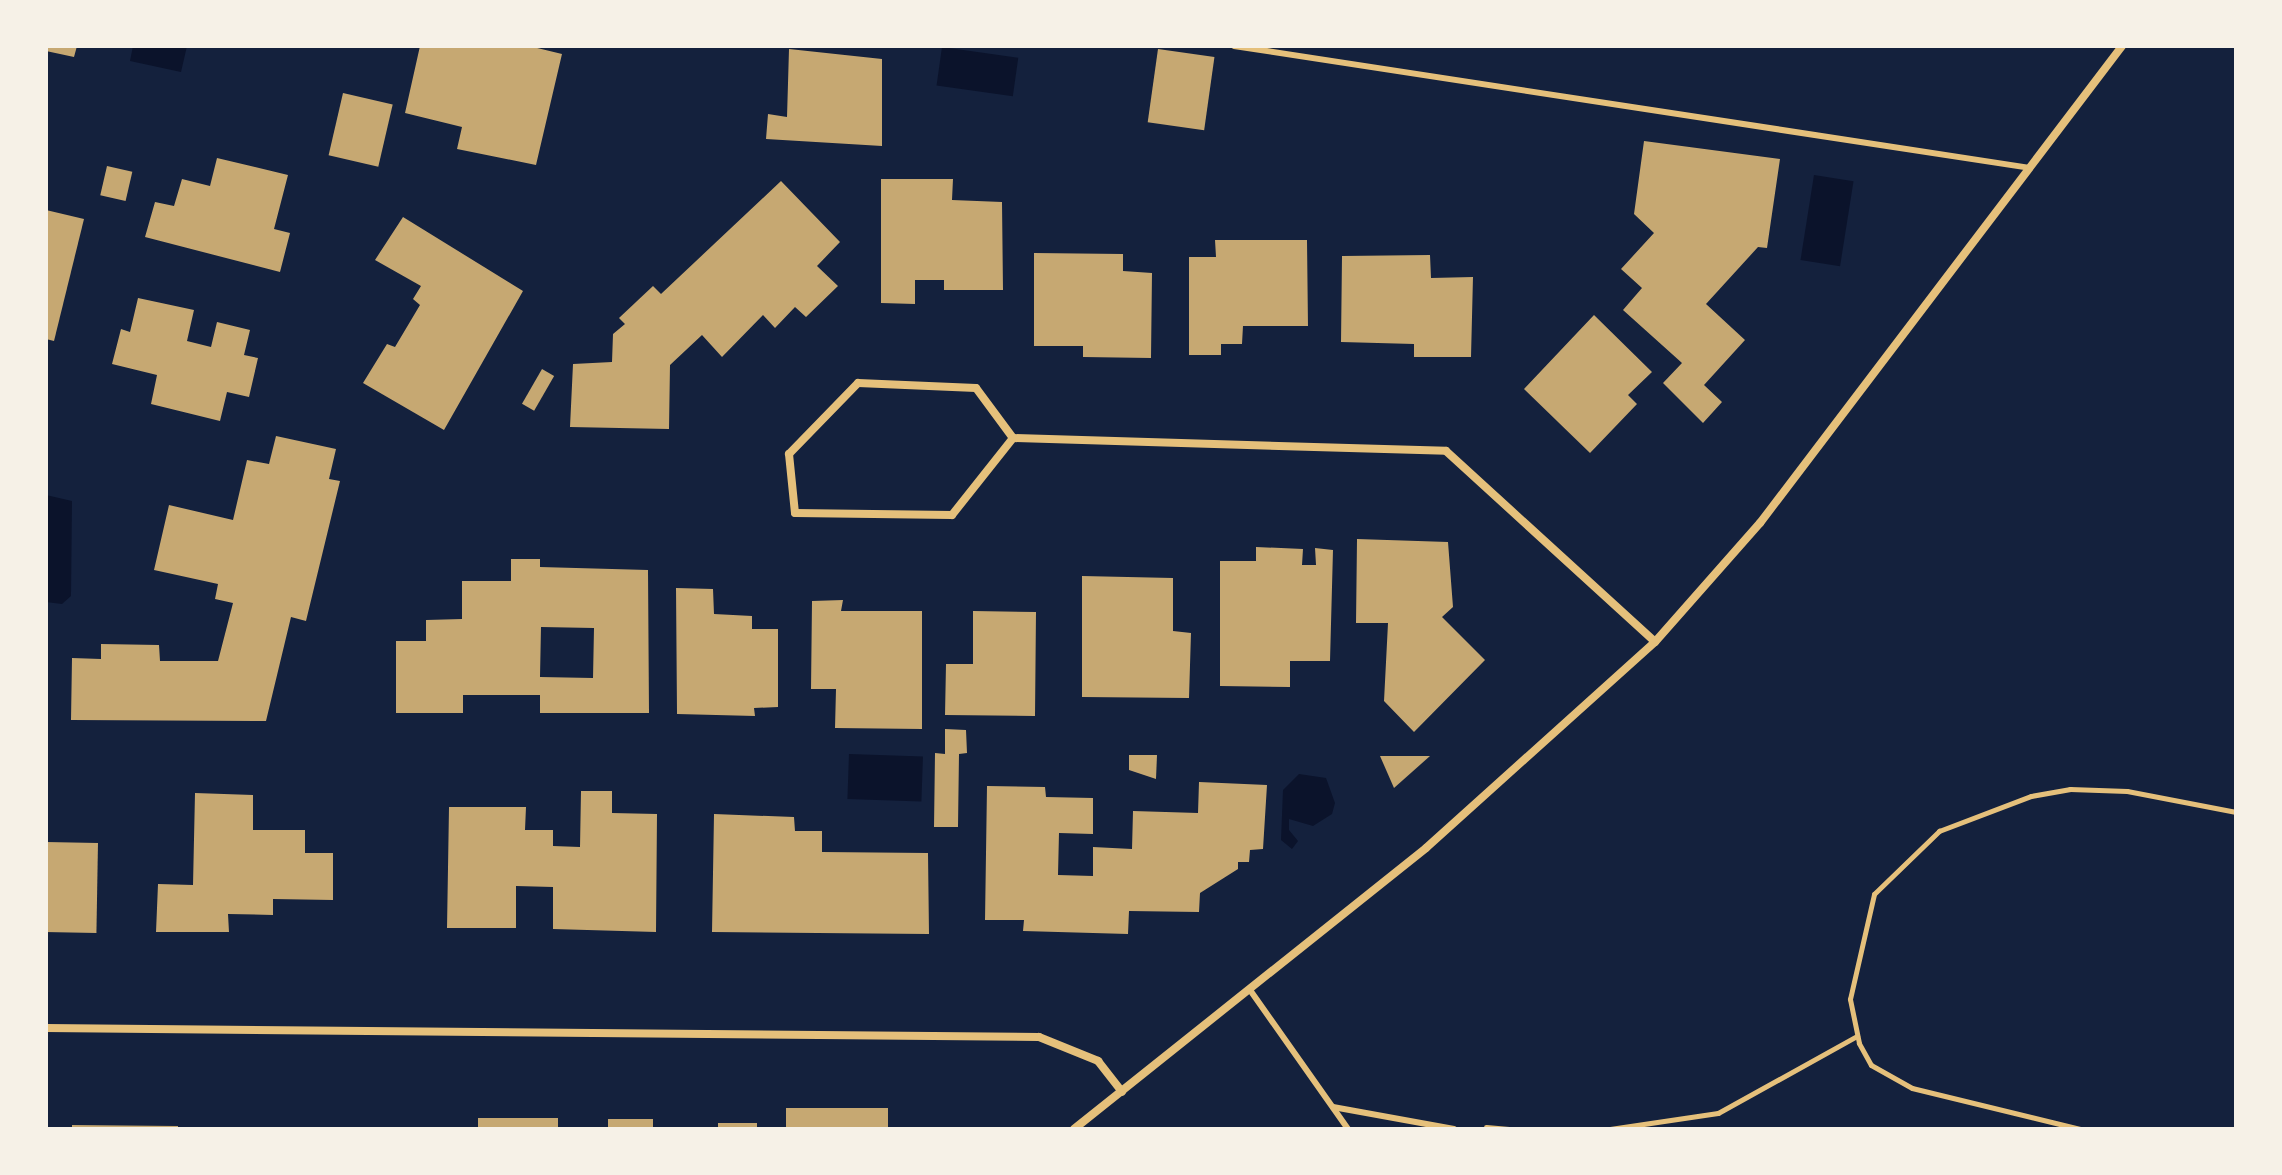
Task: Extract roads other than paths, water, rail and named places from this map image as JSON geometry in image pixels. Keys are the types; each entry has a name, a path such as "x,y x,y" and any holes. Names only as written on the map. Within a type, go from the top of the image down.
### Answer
{"street":[{"path":"1074,1129 1426,848 1655,642 1760,523 2122,46"},
{"path":"858,383 976,388 1013,438 952,515 795,513 789,454 858,383"},
{"path":"1013,438 1446,451 1655,642"},
{"path":"46,1028 1039,1037 1098,1061 1122,1092"}],"lane":[{"path":"1234,46 2030,168"},
{"path":"1250,990 1348,1129"},
{"path":"1333,1107 1454,1129"}],"water":[{"path":"133,46 187,46 181,72 130,61"},
{"path":"942,47 1018,58 1013,96 937,86"},
{"path":"1814,175 1854,181 1840,266 1801,260"},
{"path":"46,495 72,501 71,596 62,604 46,602"},
{"path":"849,754 923,757 921,802 847,799"},
{"path":"1299,774 1326,778 1335,803 1332,814 1313,826 1289,819 1289,830 1298,841 1292,849 1281,840 1283,790"}]}
